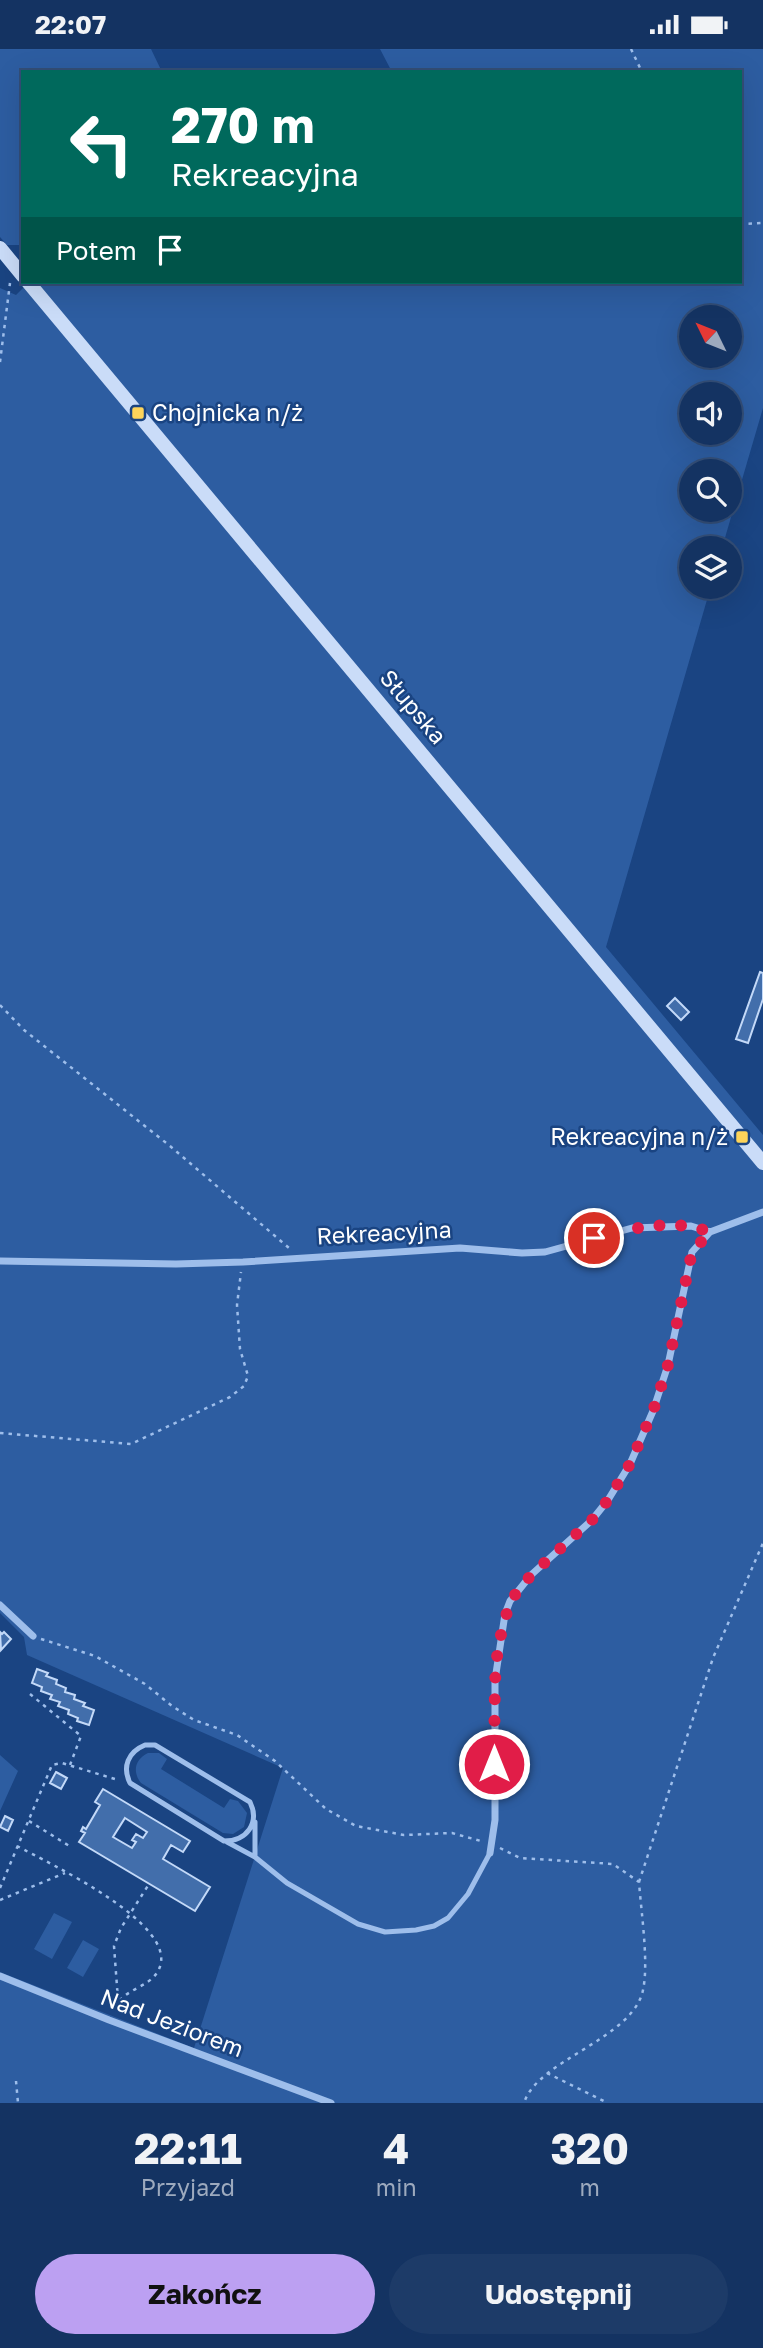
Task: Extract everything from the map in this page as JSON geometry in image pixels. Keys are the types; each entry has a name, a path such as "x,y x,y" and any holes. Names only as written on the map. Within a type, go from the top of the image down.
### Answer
{"street":[{"path":"0,248 6,263 21,274"},
{"name":"Słupska","path":"30,284 763,1163"},
{"name":"Rekreacyjna","path":"0,1261 176,1264 460,1248 545,1252 632,1228 691,1226 710,1232 763,1212"},
{"path":"490,1853 493,1844 495,1681 505,1614 510,1601 531,1575 592,1520 630,1464 653,1411 668,1365 692,1252 710,1232"},
{"path":"0,1605 33,1636"},
{"name":"Nad Jeziorem","path":"0,1976 331,2103"}],"lane":[{"path":"255,1857 255,1821 250,1802 155,1745 135,1749 125,1765 130,1783 255,1857 286,1883 358,1924 385,1932 425,1928 448,1918 468,1894 490,1853"},
{"path":"224,1841 236,1841 245,1837 255,1821"}],"path":[{"path":"631,49 641,70"},
{"path":"742,224 763,223"},
{"path":"0,362 6,263"},
{"path":"0,1005 24,1030 170,1146 300,1257"},
{"path":"0,1433 131,1444 230,1397 244,1386 248,1376 240,1349 237,1305 243,1262"},
{"path":"524,2103 526,2096 547,2073 601,2038 630,2014 643,1993 645,1977 639,1882 713,1658 763,1543"},
{"path":"33,1636 95,1657 145,1684 194,1720 237,1735 275,1761 326,1809 356,1826 404,1835 452,1833 493,1844 520,1858 613,1864 639,1882"},
{"path":"30,1693 81,1736 70,1765"},
{"path":"0,1888 50,1768 56,1763 130,1783"},
{"path":"28,1821 71,1847"},
{"path":"17,1846 108,1897 154,1937 162,1953 162,1962 154,1977 118,2000"},
{"path":"0,1900 66,1873"},
{"path":"109,2020 118,2000 114,1946 121,1927 149,1884"},
{"path":"547,2073 608,2103"},
{"path":"16,2081 18,2103"}],"shaded area":[{"path":"0,49 151,49 161,70 21,70 21,245 7,245 0,237"},
{"path":"380,49 763,49 763,408 742,480 742,459 679,459 679,522 730,522 726,536 679,536 679,599 707,599 606,947 763,1135 763,2103 0,2103 0,1972 194,2048 283,1768 27,1655 24,1637 0,1613 0,288 16,295 27,284 742,284 742,70 391,70"},
{"path":"148,1753 159,1753 167,1759 161,1769 224,1808 230,1799 238,1801 247,1813 244,1827 233,1834 223,1833 141,1783 136,1775 136,1766"},
{"path":"0,1755 18,1771 0,1811"},
{"path":"54,1913 72,1922 52,1959 34,1949"},
{"path":"83,1940 99,1949 83,1977 67,1968"}],"building":[{"path":"760,972 763,973 763,999 748,1043 736,1039"},
{"path":"675,998 689,1012 681,1020 667,1006"},
{"path":"0,1632 4,1632 11,1639 1,1650"},
{"path":"37,1669 57,1680 56,1684 66,1688 65,1692 75,1695 74,1699 85,1703 83,1706 94,1710 89,1725 77,1721 78,1718 68,1714 69,1710 58,1706 60,1702 50,1699 52,1695 41,1691 42,1687 32,1683"},
{"path":"56,1772 67,1778 61,1789 50,1783"},
{"path":"103,1789 190,1841 183,1852 171,1845 163,1859 210,1887 195,1911 79,1842 85,1833 81,1831 83,1827 86,1829 100,1805 95,1802","holes":["125,1818 147,1832 143,1838 136,1834 132,1840 136,1842 132,1848 113,1837"]},
{"path":"5,1816 13,1820 8,1831 0,1827"}],"place":[{"name":"Chojnicka n/ż","path":"138,413"},
{"name":"Rekreacyjna n/ż","path":"742,1137"}],"route":[{"path":"494,1764 498,1646 510,1601 531,1575 592,1520 620,1483 641,1442 668,1365 692,1252 710,1232 691,1226 647,1227 594,1238"}]}
